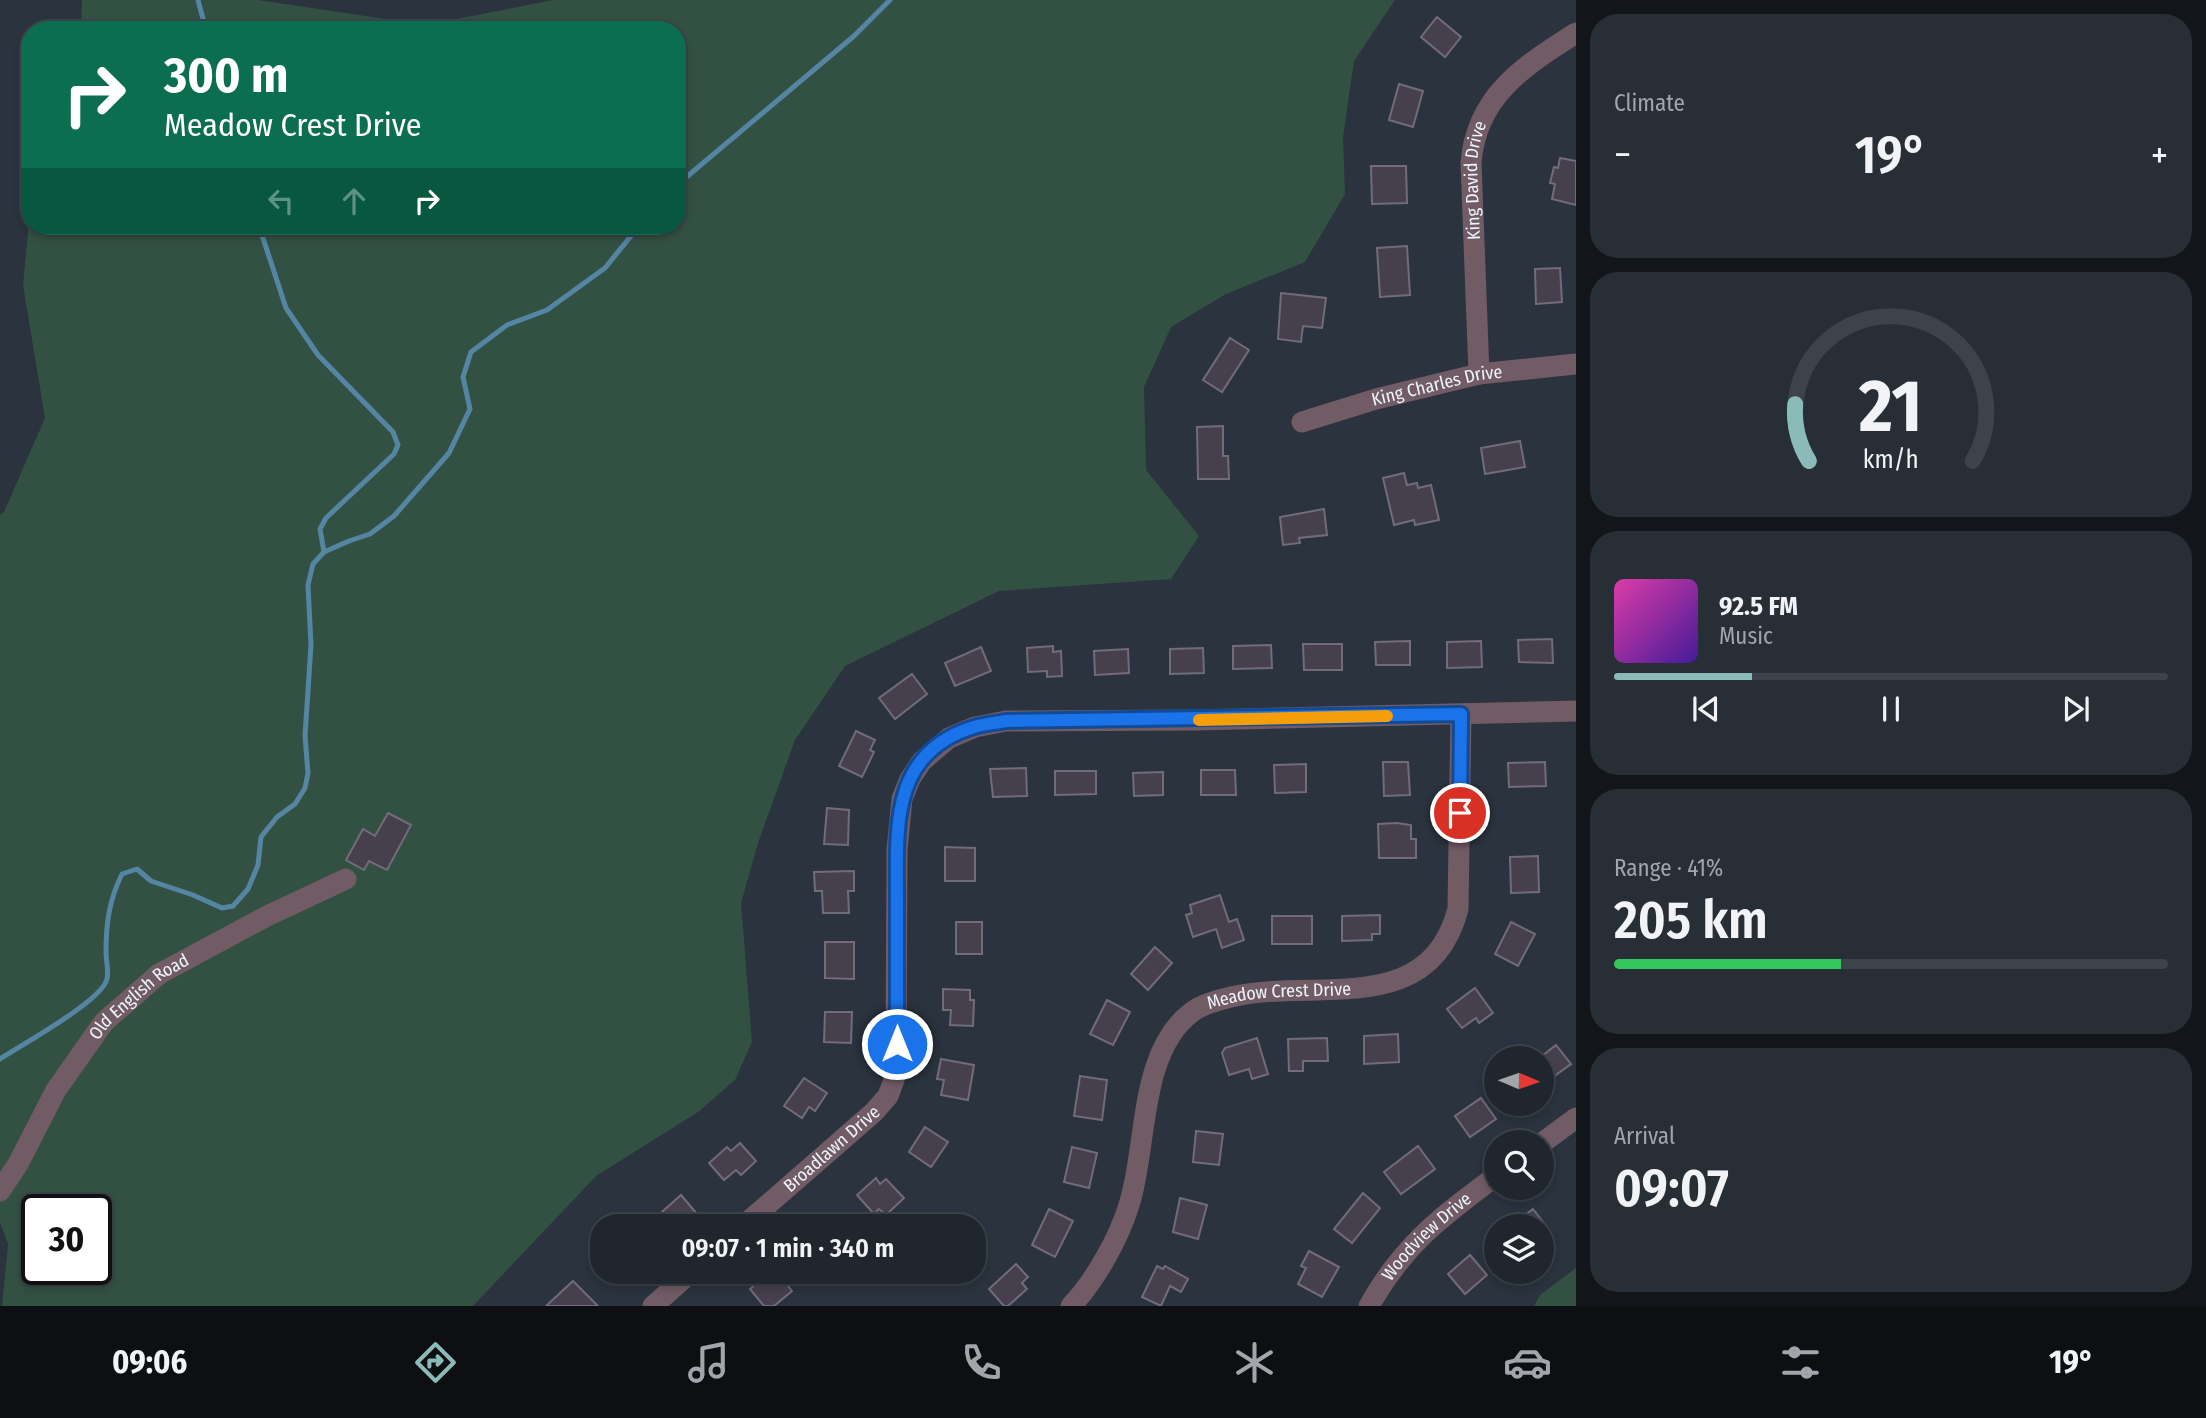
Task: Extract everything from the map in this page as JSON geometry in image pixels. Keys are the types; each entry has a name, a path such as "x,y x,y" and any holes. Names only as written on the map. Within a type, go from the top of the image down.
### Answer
{"street":[{"name":"King David Drive","path":"1479,374 1472,145 1478,124 1502,88 1518,72 1576,33"},
{"name":"King Charles Drive","path":"1302,422 1376,399 1479,374 1576,364"},
{"name":"Broadlawn Drive","path":"757,1214 874,1112 891,1088 897,1044 897,850 902,799 910,779 922,761 949,738 975,727 1006,721 1576,711"},
{"name":"Meadow Crest Drive","path":"1071,1306 1091,1280 1120,1231 1137,1173 1155,1071 1175,1027 1194,1010 1245,994 1363,989 1384,985 1416,971 1432,960 1442,947 1453,928 1458,909 1461,714"},
{"name":"Old English Road","path":"0,1191 18,1164 56,1090 104,1022 159,974 267,916 346,878"},
{"path":"1554,1134 1576,1118"},
{"name":"Woodview Drive","path":"1369,1306 1384,1278 1407,1249 1437,1220 1484,1185"},
{"path":"653,1306 678,1284"}],"green space":[{"path":"82,0 258,0 399,21 81,21"},
{"path":"553,0 1395,0 1354,61 1343,137 1345,194 1305,262 1226,294 1171,327 1144,387 1146,470 1199,536 1171,579 999,591 845,666 795,740 758,843 741,903 752,1042 735,1080 698,1112 596,1176 473,1306 2,1306 8,1244 0,1222 0,515 4,512 45,418 23,285 28,235 686,235 686,21 446,21"},
{"path":"1576,1268 1576,1306 1534,1306 1540,1295"}],"building":[{"path":"1437,17 1461,37 1445,57 1421,37"},
{"path":"1399,84 1423,91 1413,127 1389,120"},
{"path":"1560,158 1576,161 1576,205 1552,199 1555,184 1550,183 1554,167 1558,168"},
{"path":"1371,166 1406,166 1407,203 1372,204"},
{"path":"1407,246 1410,295 1380,297 1377,248"},
{"path":"1560,268 1562,302 1536,304 1535,269"},
{"path":"1281,293 1326,298 1322,328 1303,326 1301,342 1278,339"},
{"path":"1230,338 1249,350 1222,392 1203,380"},
{"path":"1223,426 1223,456 1228,456 1229,479 1198,479 1197,427"},
{"path":"1520,441 1525,467 1485,474 1481,448"},
{"path":"1404,473 1407,485 1417,483 1418,488 1431,485 1439,520 1415,525 1414,520 1394,525 1383,478"},
{"path":"1324,509 1327,535 1299,538 1300,543 1283,545 1280,517"},
{"path":"1552,639 1553,663 1519,662 1518,640"},
{"path":"1410,641 1410,665 1376,665 1375,642"},
{"path":"1481,641 1482,667 1447,668 1447,642"},
{"path":"1303,644 1342,644 1342,670 1304,670"},
{"path":"1271,645 1272,668 1233,669 1233,646"},
{"path":"1053,646 1053,652 1061,651 1062,676 1047,677 1047,671 1028,672 1027,648"},
{"path":"981,647 991,671 955,686 945,663"},
{"path":"1203,648 1204,673 1170,674 1170,649"},
{"path":"1128,649 1129,673 1095,675 1094,651"},
{"path":"912,674 927,694 895,719 879,698"},
{"path":"856,731 875,740 870,750 874,752 862,777 839,766"},
{"path":"1383,762 1408,762 1410,795 1384,796"},
{"path":"1545,762 1546,786 1509,787 1508,763"},
{"path":"1306,764 1306,792 1275,793 1274,765"},
{"path":"1026,768 1027,796 993,797 990,769"},
{"path":"1201,770 1235,770 1236,795 1201,795"},
{"path":"1055,771 1096,771 1096,794 1055,795"},
{"path":"1163,772 1163,795 1134,796 1133,773"},
{"path":"827,808 849,810 848,845 824,844"},
{"path":"388,813 411,825 387,870 369,861 364,870 346,860 363,829 375,836"},
{"path":"1378,824 1411,825 1411,839 1416,839 1416,858 1379,858"},
{"path":"945,847 975,848 975,881 945,881"},
{"path":"1538,856 1539,892 1511,893 1510,857"},
{"path":"854,871 854,891 848,891 849,913 823,913 822,891 815,891 814,872"},
{"path":"1220,895 1229,922 1237,919 1244,940 1222,948 1216,929 1193,937 1186,915 1192,913 1190,905"},
{"path":"1380,915 1380,934 1372,934 1372,940 1342,941 1342,916"},
{"path":"1272,916 1312,916 1312,944 1272,944"},
{"path":"956,922 982,922 982,954 956,954"},
{"path":"1511,922 1535,934 1518,966 1495,954"},
{"path":"825,942 854,942 854,979 825,978"},
{"path":"1155,947 1172,963 1148,990 1131,974"},
{"path":"1475,988 1493,1013 1479,1023 1476,1018 1462,1028 1447,1009"},
{"path":"943,989 970,990 970,1000 974,1000 973,1026 950,1025 951,1010 943,1010"},
{"path":"1107,1000 1130,1012 1113,1045 1090,1034"},
{"path":"825,1012 852,1012 851,1043 824,1042"},
{"path":"1398,1034 1399,1062 1364,1064 1364,1036"},
{"path":"1257,1038 1268,1074 1252,1079 1249,1069 1229,1075 1222,1053 1225,1048"},
{"path":"1327,1038 1328,1061 1303,1061 1303,1071 1289,1071 1288,1039"},
{"path":"1556,1045 1571,1064 1554,1076"},
{"path":"941,1059 974,1065 968,1100 941,1095 944,1080 937,1079"},
{"path":"1080,1076 1107,1080 1102,1120 1074,1116"},
{"path":"804,1078 827,1093 815,1111 809,1107 802,1118 784,1106"},
{"path":"1481,1098 1484,1102 1484,1116 1494,1116 1496,1119 1470,1137 1455,1116"},
{"path":"925,1127 948,1142 931,1167 909,1152"},
{"path":"1196,1131 1223,1134 1219,1165 1193,1162"},
{"path":"740,1143 756,1161 741,1175 736,1170 724,1180 709,1163 727,1147 731,1151"},
{"path":"1418,1146 1435,1169 1401,1194 1384,1172"},
{"path":"1072,1147 1097,1153 1089,1188 1064,1182"},
{"path":"876,1178 880,1184 886,1179 904,1198 887,1214 879,1209 874,1214 857,1195"},
{"path":"1363,1193 1380,1208 1352,1243 1334,1229"},
{"path":"681,1195 697,1214 660,1214"},
{"path":"1180,1198 1207,1205 1198,1239 1173,1232"},
{"path":"1049,1209 1073,1221 1055,1257 1032,1245"},
{"path":"1309,1251 1339,1267 1322,1297 1298,1284 1306,1268 1301,1266"},
{"path":"1470,1255 1484,1271 1484,1278 1465,1294 1448,1274"},
{"path":"1016,1264 1028,1277 1022,1283 1027,1289 1008,1306 1004,1306 989,1289"},
{"path":"1157,1266 1163,1269 1165,1266 1188,1279 1181,1292 1170,1286 1161,1306 1142,1297"},
{"path":"573,1281 598,1306 546,1306"},
{"path":"756,1284 786,1284 792,1291 774,1306 764,1306 750,1289"}],"waterway":[{"path":"198,0 204,21"},
{"path":"686,177 854,36 890,0"},
{"path":"262,235 286,308 318,355 393,432 398,445 394,454 326,518 320,529 324,552"},
{"path":"0,1059 76,1010 102,988 108,976 106,942 109,912 122,874 137,869 151,881 222,908 233,906 248,889 258,865 261,837 277,817 295,804 305,788 308,773 305,736 311,645 308,585 313,564 324,552 370,534 394,516 449,453 470,409 463,377 471,352 507,325 547,310 605,268 632,235"}],"slow traffic":[{"path":"1199,720 1387,716"}],"route":[{"path":"897,1044 897,850 902,799 910,779 934,748 975,727 1006,721 1461,714 1460,813"}]}
